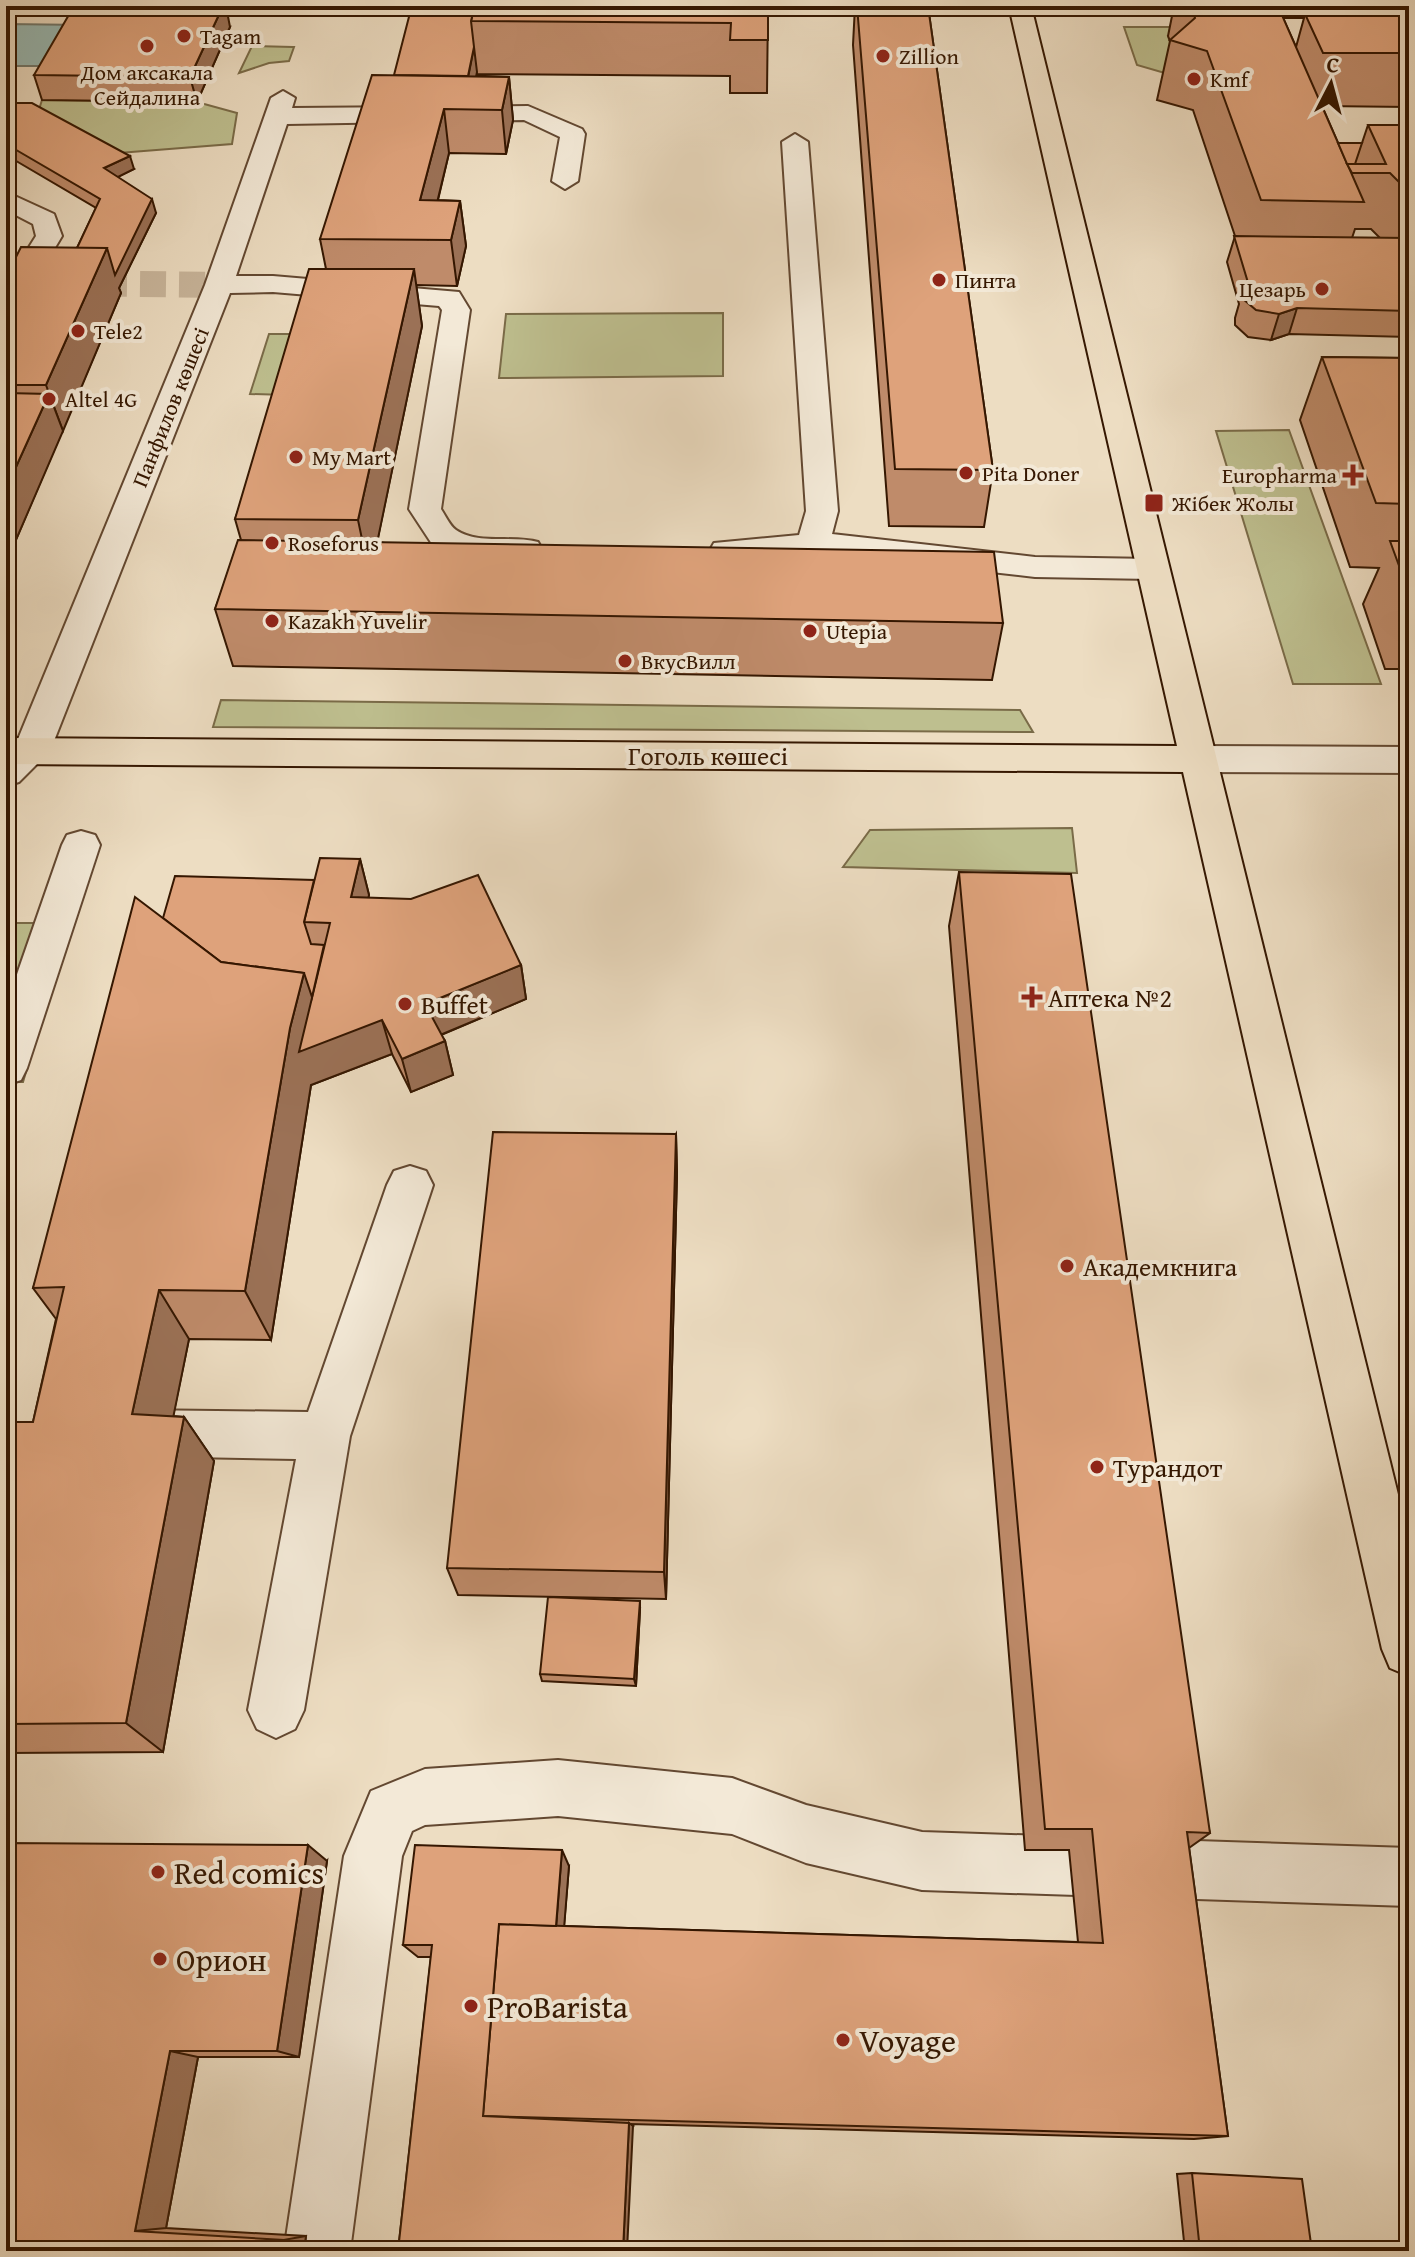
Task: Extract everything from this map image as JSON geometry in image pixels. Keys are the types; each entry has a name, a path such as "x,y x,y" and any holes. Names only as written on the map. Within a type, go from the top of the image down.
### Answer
{"main road":[{"path":"1020,6 1409,1649"},
{"name":"Гоголь көшесі","path":"15,759 1196,759"}],"street":[{"name":"Панфилов көшесі","path":"15,759 47,712 219,285 290,96 330,113 528,113 573,134 565,181"},
{"path":"795,142 822,511 814,542"},
{"path":"6,200 45,220 49,236 11,291"},
{"path":"11,291 58,283"},
{"path":"219,285 273,284 449,298 456,310 425,509 444,537 487,549 548,549"},
{"path":"702,550 779,550 814,542 1035,567 1152,569"},
{"name":"Гоголь көшесі","path":"1196,759 1409,760"},
{"path":"6,1068 81,845"},
{"path":"276,1710 325,1436 410,1185"},
{"path":"86,1433 325,1436"},
{"path":"317,2251 373,1856 391,1811 425,1797 558,1788 670,1798 732,1806 806,1834 922,1861 1409,1877"}],"green space":[{"path":"1124,27 1236,27 1168,36 1182,78 1137,65"},
{"path":"252,46 294,47 289,61 269,63 239,73"},
{"path":"42,100 197,102 237,113 232,144 106,154 37,116"},
{"path":"723,313 723,376 499,378 506,314"},
{"path":"269,334 305,334 287,395 250,394"},
{"path":"1289,430 1381,684 1293,684 1216,431"},
{"path":"221,700 1020,710 1033,732 213,727"},
{"path":"1072,828 1077,873 843,867 870,830"},
{"path":"6,923 70,923 23,1082 6,1082"}],"water":[{"path":"6,24 84,25 61,66 6,66"}],"building":[{"path":"74,6 223,6 190,77 34,75"},
{"path":"475,6 768,6 768,40 730,40 731,23 471,21"},
{"path":"857,6 928,6 993,470 895,469"},
{"path":"1191,6 1278,6 1364,202 1261,200 1207,51 1170,40 1195,18"},
{"path":"411,9 474,9 471,21 474,47 468,76 394,75"},
{"path":"1305,14 1409,14 1409,53 1323,53"},
{"path":"372,75 509,77 502,110 444,109 420,200 460,201 451,240 320,239"},
{"path":"6,103 32,103 130,156 104,168 152,199 115,275 107,248 77,248 100,199 6,144"},
{"path":"1368,125 1409,125 1409,188 1390,173 1352,173 1347,164 1386,164"},
{"path":"1338,143 1362,143 1355,164 1347,164"},
{"name":"Цезарь","path":"1234,236 1409,238 1409,311 1297,308 1279,314 1256,310 1242,298 1243,291 1249,286"},
{"path":"21,247 107,248 46,385 6,385 6,277"},
{"path":"309,269 414,269 358,520 235,519"},
{"path":"1322,357 1409,358 1409,504 1376,503"},
{"path":"6,393 49,394 6,489"},
{"path":"238,540 994,552 1003,623 215,609"},
{"path":"1390,541 1409,541 1409,593"},
{"path":"320,858 360,859 351,897 411,899 478,875 521,965 425,1004 445,1041 402,1059 382,1020 299,1052 330,923 304,922"},
{"path":"959,872 1071,874 1210,1833 1187,1832 1228,2136 483,2116 499,1924 1103,1943 1092,1829 1045,1829"},
{"path":"175,876 314,880 304,922 311,944 324,945 312,997 304,973 221,962 163,918"},
{"path":"135,897 221,962 304,973 290,1028 245,1291 159,1290 132,1414 184,1417 126,1723 6,1724 6,1422 33,1422 64,1287 33,1288"},
{"path":"493,1132 676,1134 664,1572 447,1568"},
{"path":"548,1597 640,1601 634,1679 540,1674"},
{"name":"Орион","path":"6,1843 308,1845 277,2051 170,2051 135,2231 283,2240 281,2251 6,2251"},
{"path":"415,1845 562,1850 556,1926 499,1924 483,2116 629,2123 623,2251 398,2251 432,1945 403,1945"},
{"path":"1192,2173 1302,2179 1312,2251 1200,2251"}],"tunnel":[{"path":"62,283 219,285"}],"place":[{"name":"Tagam","path":"184,36"},
{"name":"Дом аксакала Сейдалина","path":"147,46"},
{"name":"Zillion","path":"883,56"},
{"name":"Kmf","path":"1194,79"},
{"name":"Пинта","path":"939,280"},
{"name":"Цезарь","path":"1322,289"},
{"name":"Tele2","path":"78,331"},
{"name":"Altel 4G","path":"49,399"},
{"name":"My Mart","path":"296,457"},
{"name":"Pita Doner","path":"966,473"},
{"name":"Europharma","path":"1353,475"},
{"name":"Жібек Жолы","path":"1154,503"},
{"name":"Roseforus","path":"272,543"},
{"name":"Kazakh Yuvelir","path":"272,621"},
{"name":"Utepia","path":"810,631"},
{"name":"ВкусВилл","path":"625,661"},
{"name":"Аптека №2","path":"1032,997"},
{"name":"Buffet","path":"405,1004"},
{"name":"Академкнига","path":"1067,1266"},
{"name":"Турандот","path":"1097,1467"},
{"name":"Red comics","path":"158,1872"},
{"name":"Орион","path":"160,1959"},
{"name":"ProBarista","path":"471,2006"},
{"name":"Voyage","path":"843,2040"}]}
